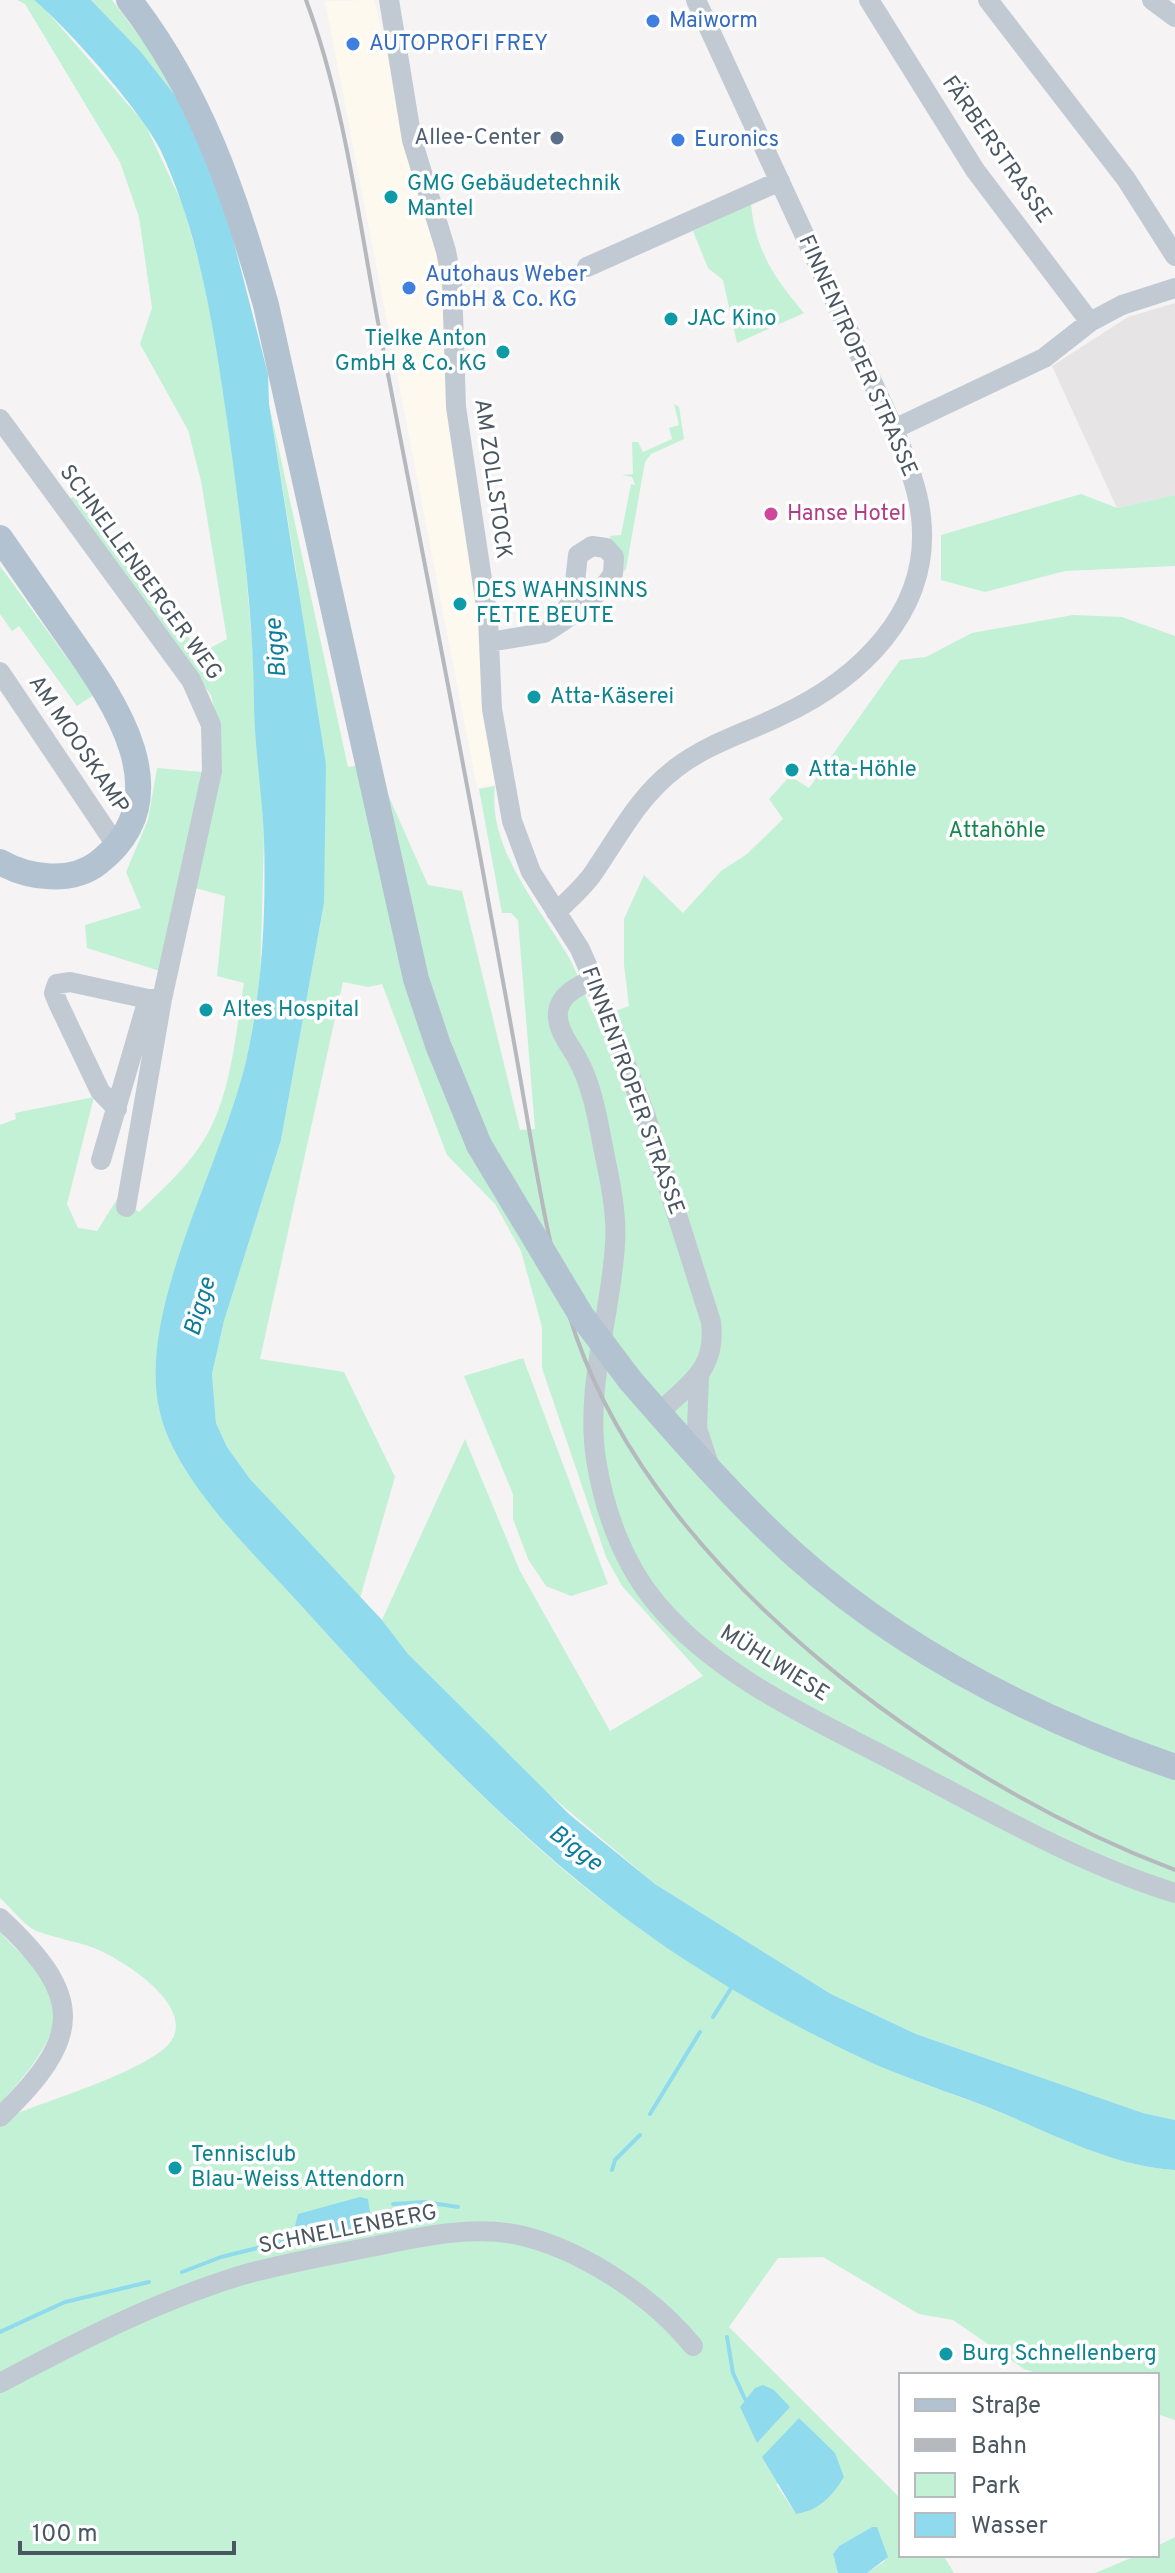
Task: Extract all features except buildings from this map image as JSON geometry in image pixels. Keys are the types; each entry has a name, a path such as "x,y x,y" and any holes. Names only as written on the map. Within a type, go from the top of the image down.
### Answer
{"main road":[{"path":"129,0 196,104 227,178 245,233 266,305 416,979 438,1045 479,1145 581,1315 630,1380 710,1468 798,1557 925,1651 1069,1726 1175,1767"},
{"path":"0,538 112,699 131,742 137,794 130,824 116,845 87,870 68,876 42,876 0,862"}],"street":[{"name":"AM ZOLLSTOCK","path":"389,0 412,140 446,251 452,282 456,407 489,642 492,709 512,821 531,872 556,912"},
{"name":"FINNENTROPER STRASSE","path":"659,1413 699,1376 712,1347 707,1306 645,1114 580,949 556,912 593,874 640,801 675,768 700,751 825,693 865,662 895,626 915,579 922,517 894,429 696,0"},
{"name":"FÄRBERSTRASSE","path":"869,0 975,170 1090,322"},
{"path":"988,0 1126,179 1175,256"},
{"path":"1152,0 1175,17"},
{"path":"587,267 780,181"},
{"path":"894,429 1044,358 1090,322 1122,305 1175,288"},
{"name":"SCHNELLENBERGER WEG","path":"0,419 191,680 211,725 212,771 155,999 101,1160"},
{"path":"489,642 531,637 555,626 601,588 615,569 610,551 600,546 587,547 578,555 573,599 555,626"},
{"path":"575,567 581,593 601,588"},
{"name":"AM MOOSKAMP","path":"0,672 116,845"},
{"name":"MÜHLWIESE","path":"593,979 568,994 558,1014 561,1031 586,1077 612,1198 615,1243 596,1383 596,1455 613,1527 638,1580 683,1632 710,1655 782,1700 1054,1846 1119,1876 1175,1893"},
{"path":"117,1109 100,1091 54,993 57,984 70,982 155,999"},
{"name":"SCHNELLENBERGER WEG","path":"126,1207 155,999"},
{"path":"699,1376 697,1428 710,1468"},
{"path":"0,1918 30,1945 52,1974 61,1993 64,2015 57,2047 27,2091 0,2117"},
{"name":"SCHNELLENBERG","path":"0,2383 166,2302 240,2276 417,2238 473,2233 526,2237 569,2254 672,2320 693,2346"}],"shaded area":[{"path":"374,0 390,63 406,153 443,277 447,412 479,627 481,703 495,784 477,788 325,1"},
{"path":"1175,303 1175,495 1117,508 1052,366 1128,317"}],"green space":[{"path":"17,0 34,0 44,8 145,124 182,203 211,304 242,524 264,837 260,985 248,1053 231,1120 189,1228 158,1406 184,1464 220,1516 242,1541 453,1767 532,1842 613,1909 739,1993 873,2063 1106,2155 1175,2170 1175,2420 1159,2415 1159,2373 1037,2373 1024,2369 953,2320 919,2314 823,2257 778,2258 729,2327 899,2497 899,2557 944,2557 954,2573 867,2573 885,2561 872,2527 839,2546 833,2554 838,2573 0,2573 0,1931 43,1976 54,1998 52,2030 45,2046 4,2099 13,2115 108,2079 145,2061 160,2052 173,2038 176,2023 171,2008 160,1993 129,1967 93,1948 31,1928 0,1898 0,1125 16,1119 15,1113 94,1097 67,1204 78,1228 97,1231 119,1196 139,1212 185,1166 218,1112 230,1069 244,983 217,976 225,896 195,888 217,720 211,695 107,557 69,499 78,495 201,653 227,639 201,481 188,430 140,344 152,308 139,217 120,162 25,4","holes":["844,2477 818,2506 796,2514 776,2484"]},
{"path":"91,0 112,0 160,64 192,117 141,52"},
{"path":"751,204 757,236 768,263 804,313 737,343 723,280 708,268 693,231"},
{"name":"Attahöhle","path":"269,404 348,767 374,763 428,885 462,891 520,1130 535,1129 518,920 511,913 502,913 479,789 495,786 499,832 507,854 568,956 596,1018 629,1006 624,965 624,919 644,875 683,913 721,871 747,854 783,819 769,799 790,776 809,788 900,660 926,657 972,633 1073,615 1122,617 1175,636 1175,2120 1143,2113 916,2034 831,1994 655,1884 537,1784 408,1654 382,1620 465,1439 520,1571 610,1731 703,1676 622,1586 606,1557 542,1368 542,1327 521,1251 495,1204 447,1155 382,984 368,987 343,982 260,1359 344,1372 395,1477 360,1598 250,1479 227,1447 216,1423 212,1374 224,1321 281,1140 324,903 296,570"},
{"path":"674,404 679,407 684,439 651,454 645,462 626,569 613,584 610,536 621,535 631,484 635,485 632,477 622,475 633,474 632,442 638,442 643,452 672,439 669,428 679,425"},
{"path":"1081,494 1117,508 1175,495 1175,566 1065,571 985,592 941,580 941,535"},
{"path":"0,566 94,695 77,706 19,626 12,631 0,614"},
{"path":"157,768 202,772 163,972 87,948 85,925 141,908 126,872 148,820"},
{"path":"523,1358 608,1584 571,1596 546,1586 528,1559 513,1519 513,1494 464,1376"},
{"path":"1175,2537 1175,2573 1095,2573 1133,2557 1159,2557 1159,2545"}],"water":[{"name":"Bigge","path":"34,0 91,0 141,52 192,117 218,181 268,374 269,404 326,764 324,903 281,1140 224,1321 212,1374 216,1423 227,1447 250,1479 382,1620 408,1654 570,1815 655,1884 831,1994 916,2034 1143,2113 1175,2120 1175,2170 1104,2155 872,2063 736,1992 639,1928 525,1835 408,1721 234,1533 193,1481 176,1453 157,1397 156,1356 163,1313 190,1223 238,1089 258,996 264,838 246,566 212,325 197,253 174,183 151,133 121,93 84,49"},
{"path":"360,2197 368,2199 372,2225 369,2227 308,2234 299,2232 295,2226 298,2214"},
{"path":"763,2385 774,2390 790,2407 757,2443 740,2407 755,2388"},
{"path":"799,2418 835,2453 844,2477 824,2502 812,2510 796,2514 762,2457"},
{"path":"877,2527 888,2557 867,2573 838,2573 833,2554 839,2546"}],"waterway":[{"path":"713,2017 733,1985"},
{"path":"650,2114 700,2032"},
{"path":"612,2170 615,2160 640,2135"},
{"path":"393,2204 425,2202 458,2207"},
{"path":"182,2272 221,2257 274,2244 299,2232"},
{"path":"0,2332 65,2302 149,2282"},
{"path":"727,2337 733,2373 745,2399"}],"railway":[{"path":"306,0 330,78 349,159 552,1249 576,1336 616,1425 673,1509 742,1588 820,1660 906,1726 996,1783 1086,1832 1175,1870"}],"place":[{"name":"Maiworm","path":"653,21"},
{"name":"AUTOPROFI FREY","path":"353,44"},
{"name":"Allee-Center","path":"557,138"},
{"name":"Euronics","path":"678,140"},
{"name":"GMG Gebäudetechnik Mantel","path":"391,197"},
{"name":"Autohaus Weber GmbH & Co. KG","path":"409,288"},
{"name":"JAC Kino","path":"671,319"},
{"name":"Tielke Anton GmbH & Co. KG","path":"503,352"},
{"name":"Hanse Hotel","path":"771,514"},
{"name":"DES WAHNSINNS FETTE BEUTE","path":"460,604"},
{"name":"Atta-Käserei","path":"534,697"},
{"name":"Atta-Höhle","path":"792,770"},
{"name":"Altes Hospital","path":"206,1010"},
{"name":"Tennisclub Blau-Weiss Attendorn","path":"175,2168"},
{"name":"Burg Schnellenberg","path":"946,2354"}]}
